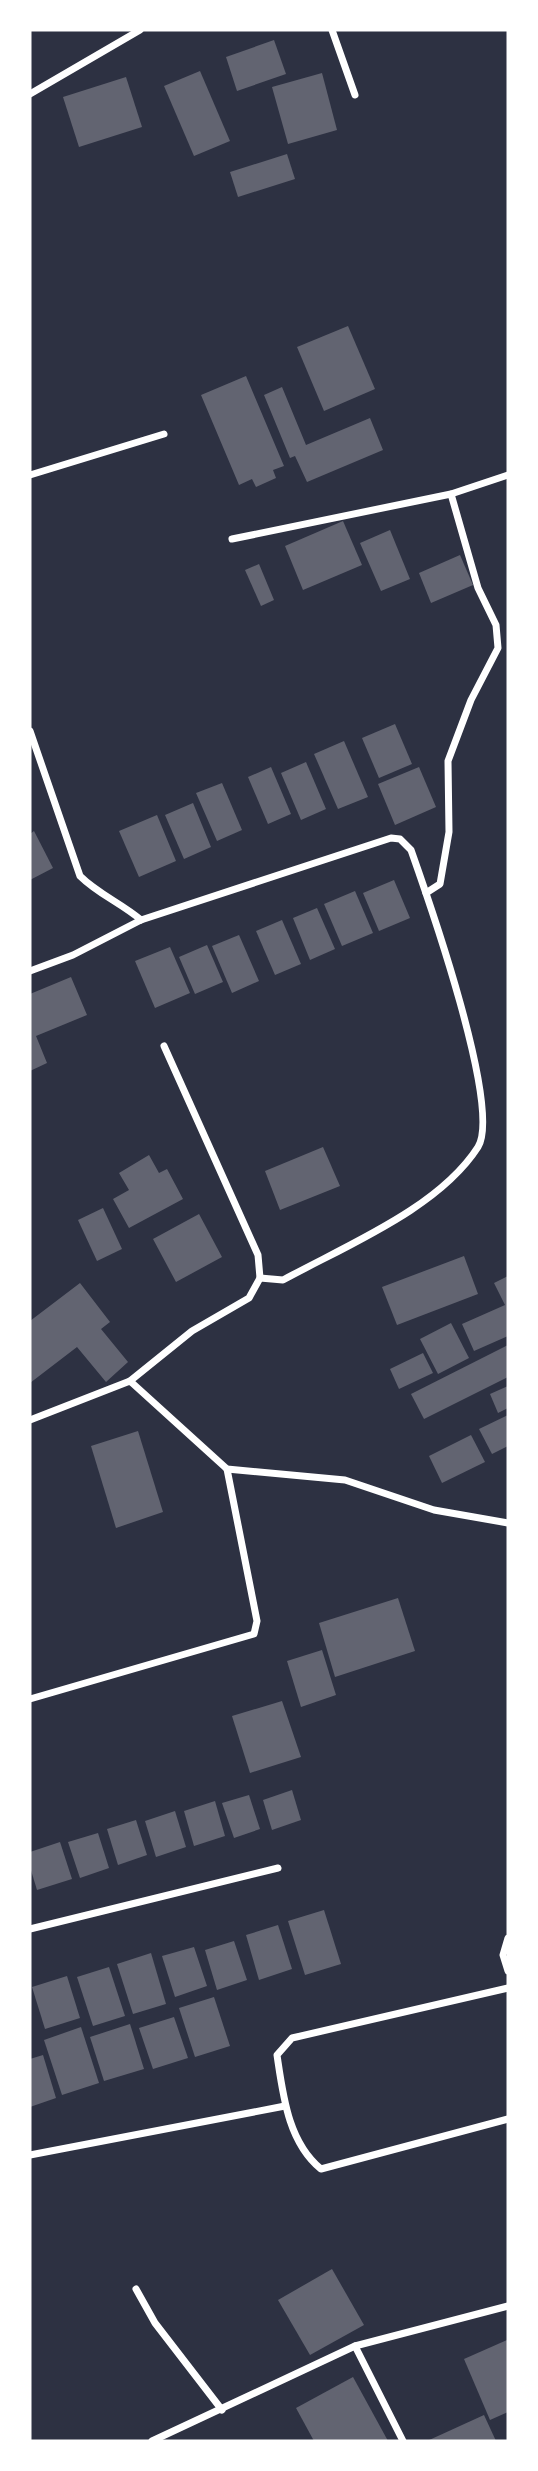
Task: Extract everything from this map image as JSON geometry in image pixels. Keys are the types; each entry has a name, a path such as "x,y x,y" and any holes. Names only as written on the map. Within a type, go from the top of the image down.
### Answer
{"street":[{"path":"30,93 140,30"},
{"path":"332,30 355,95"},
{"path":"30,475 164,434"},
{"path":"232,539 451,494 508,475"},
{"path":"426,893 440,884 449,832 448,761 471,700 498,648 496,625 478,588 451,494"},
{"path":"30,731 80,876 97,892 121,903 141,920"},
{"path":"30,971 73,955 141,920 391,838 400,839 411,850 468,1032 482,1105 480,1144 435,1196 284,1280 260,1278"},
{"path":"30,1420 130,1381 192,1331 245,1301 260,1278 258,1255 164,1046"},
{"path":"30,1699 254,1634 257,1621 227,1469 130,1381"},
{"path":"227,1469 345,1480 434,1510 508,1524"},
{"path":"30,1929 278,1868"},
{"path":"508,1938 503,1955 508,1971"},
{"path":"508,1988 292,2038 277,2055 285,2106 306,2157 321,2169 508,2119"},
{"path":"30,2155 285,2106"},
{"path":"136,2289 155,2323 222,2410"},
{"path":"152,2441 355,2346 508,2306"},
{"path":"355,2346 403,2441"}],"building":[{"path":"274,40 286,74 237,91 226,57"},
{"path":"200,71 230,141 194,156 164,86"},
{"path":"322,73 337,130 288,144 272,87"},
{"path":"126,77 142,127 79,147 63,97"},
{"path":"287,154 295,179 238,197 230,172"},
{"path":"348,326 375,389 324,411 297,347"},
{"path":"246,376 284,466 273,470 276,478 256,487 252,479 239,485 201,395"},
{"path":"282,387 306,445 370,418 383,450 307,482 295,456 290,458 264,395"},
{"path":"343,521 362,565 303,590 285,546"},
{"path":"390,530 410,579 381,591 360,543"},
{"path":"460,555 473,585 431,603 419,573"},
{"path":"259,564 274,600 261,606 245,570"},
{"path":"395,724 412,764 379,778 362,738"},
{"path":"344,741 368,797 338,809 314,754"},
{"path":"306,762 326,809 301,820 281,773"},
{"path":"271,767 291,814 268,824 248,777"},
{"path":"419,767 436,807 395,825 378,784"},
{"path":"222,783 242,830 217,841 196,793"},
{"path":"193,803 211,847 184,859 165,815"},
{"path":"157,815 176,861 139,877 119,831"},
{"path":"34,831 53,868 30,880 30,834"},
{"path":"394,880 410,918 379,931 363,893"},
{"path":"355,891 373,933 342,946 324,904"},
{"path":"317,908 335,949 310,960 293,918"},
{"path":"282,920 301,964 275,975 256,931"},
{"path":"239,935 259,981 232,993 212,946"},
{"path":"207,945 223,982 195,994 179,957"},
{"path":"170,947 190,993 155,1008 135,961"},
{"path":"71,977 87,1015 36,1036 47,1063 30,1071 30,994"},
{"path":"323,1147 340,1186 280,1210 265,1171"},
{"path":"149,1155 159,1173 167,1169 183,1199 129,1228 113,1199 129,1190 119,1173"},
{"path":"103,1208 122,1249 97,1261 78,1220"},
{"path":"199,1214 222,1257 176,1282 153,1239"},
{"path":"464,1256 478,1294 397,1325 382,1287"},
{"path":"508,1276 508,1336 474,1351 462,1324 505,1305 494,1283"},
{"path":"80,1283 110,1322 101,1329 128,1362 106,1382 77,1347 30,1383 30,1321"},
{"path":"451,1323 469,1358 438,1374 420,1339"},
{"path":"508,1345 508,1377 424,1419 411,1394"},
{"path":"423,1353 433,1373 399,1389 390,1369"},
{"path":"508,1386 508,1408 498,1413 490,1394"},
{"path":"508,1415 508,1446 492,1454 479,1429"},
{"path":"138,1431 163,1512 116,1528 91,1446"},
{"path":"471,1435 485,1462 442,1483 429,1456"},
{"path":"398,1598 415,1651 335,1677 319,1623"},
{"path":"322,1650 336,1695 301,1707 287,1661"},
{"path":"282,1701 301,1757 250,1773 232,1716"},
{"path":"292,1790 301,1820 272,1830 263,1800"},
{"path":"249,1795 260,1829 234,1838 222,1803"},
{"path":"215,1801 225,1836 194,1846 184,1811"},
{"path":"175,1811 186,1847 156,1857 145,1821"},
{"path":"136,1820 147,1855 118,1865 107,1829"},
{"path":"98,1833 109,1868 80,1878 68,1842"},
{"path":"60,1842 72,1879 37,1890 30,1867 30,1852"},
{"path":"324,1910 341,1964 305,1975 288,1921"},
{"path":"278,1925 292,1969 259,1980 246,1935"},
{"path":"234,1941 247,1980 217,1990 205,1950"},
{"path":"194,1947 207,1986 175,1997 162,1956"},
{"path":"151,1953 166,2004 133,2014 117,1964"},
{"path":"109,1967 125,2016 93,2026 77,1977"},
{"path":"67,1976 80,2018 45,2029 32,1987"},
{"path":"214,1997 230,2046 195,2057 179,2008"},
{"path":"174,2017 188,2058 153,2069 139,2028"},
{"path":"130,2024 144,2069 104,2081 90,2037"},
{"path":"81,2027 99,2083 62,2095 44,2040"},
{"path":"43,2055 56,2098 30,2107 30,2059"},
{"path":"332,2269 364,2325 310,2355 278,2300"},
{"path":"507,2340 508,2412 490,2420 464,2359"},
{"path":"353,2377 388,2441 314,2441 296,2408"},
{"path":"484,2415 496,2441 427,2441"}]}
